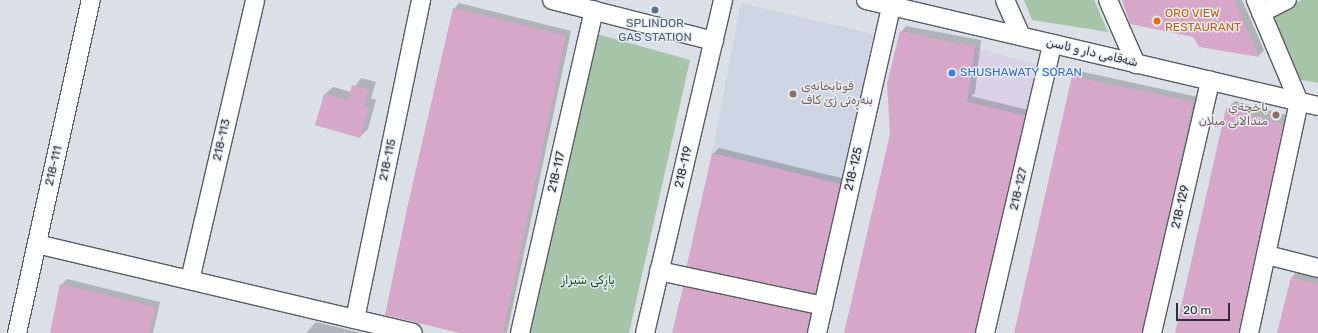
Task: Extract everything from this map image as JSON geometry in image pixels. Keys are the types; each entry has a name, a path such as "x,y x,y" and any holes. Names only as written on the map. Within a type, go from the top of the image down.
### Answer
{"street":[{"name":"218-111","path":"17,333 91,0"},
{"name":"218-113","path":"190,280 255,0"},
{"name":"218-115","path":"355,319 420,0"},
{"path":"552,0 714,41"},
{"name":"218-119","path":"645,333 723,0"},
{"name":"شەقامی دار و ئاسن","path":"866,0 1318,106"},
{"path":"1005,0 1021,36"},
{"path":"1108,0 1136,64"},
{"path":"1249,333 1299,102 1259,6 1287,0"},
{"name":"218-125","path":"817,333 891,6"},
{"name":"218-117","path":"520,333 594,10"},
{"name":"218-127","path":"985,333 1052,44"},
{"name":"218-129","path":"1152,333 1210,81"},
{"path":"37,244 413,333"},
{"path":"1267,255 1318,268"},
{"path":"659,271 823,306"}],"shaded area":[{"name":"قوتابخانەی بنەڕەتی ژێ کاف","path":"741,3 873,34 844,185 712,153"},
{"path":"975,47 1042,66 1031,117 967,102"}],"green space":[{"path":"1024,0 1094,0 1108,32 1032,20"},
{"path":"1302,0 1318,0 1318,83 1297,79 1264,19"},
{"name":"پاڕکی شیراز","path":"597,34 690,60 629,333 522,333"}],"building":[{"path":"1122,0 1234,0 1259,57 1199,47 1193,37 1130,24"},
{"path":"453,8 566,36 503,333 460,333 385,315 408,204"},
{"path":"900,31 975,47 967,102 1031,117 982,333 844,333 890,134 887,84"},
{"path":"1072,76 1193,102 1143,333 1014,333"},
{"path":"352,85 369,90 364,106 369,107 360,138 315,125 324,94 348,100"},
{"path":"1226,108 1286,125 1242,333 1175,333"},
{"path":"712,153 844,185 818,299 686,269"},
{"path":"1291,277 1318,284 1318,333 1277,333"},
{"path":"684,283 815,313 810,333 672,333"},
{"path":"60,284 155,307 149,333 50,333"}],"place":[{"name":"SPLINDOR GAS STATION","path":"655,10"},
{"name":"ORO VIEW RESTAURANT","path":"1157,21"},
{"name":"SHUSHAWATY SORAN","path":"952,73"},
{"name":"قوتابخانەی بنەڕەتی ژێ کاف","path":"793,94"},
{"name":"باخچةي مندالانى ميلان","path":"1276,115"}]}
